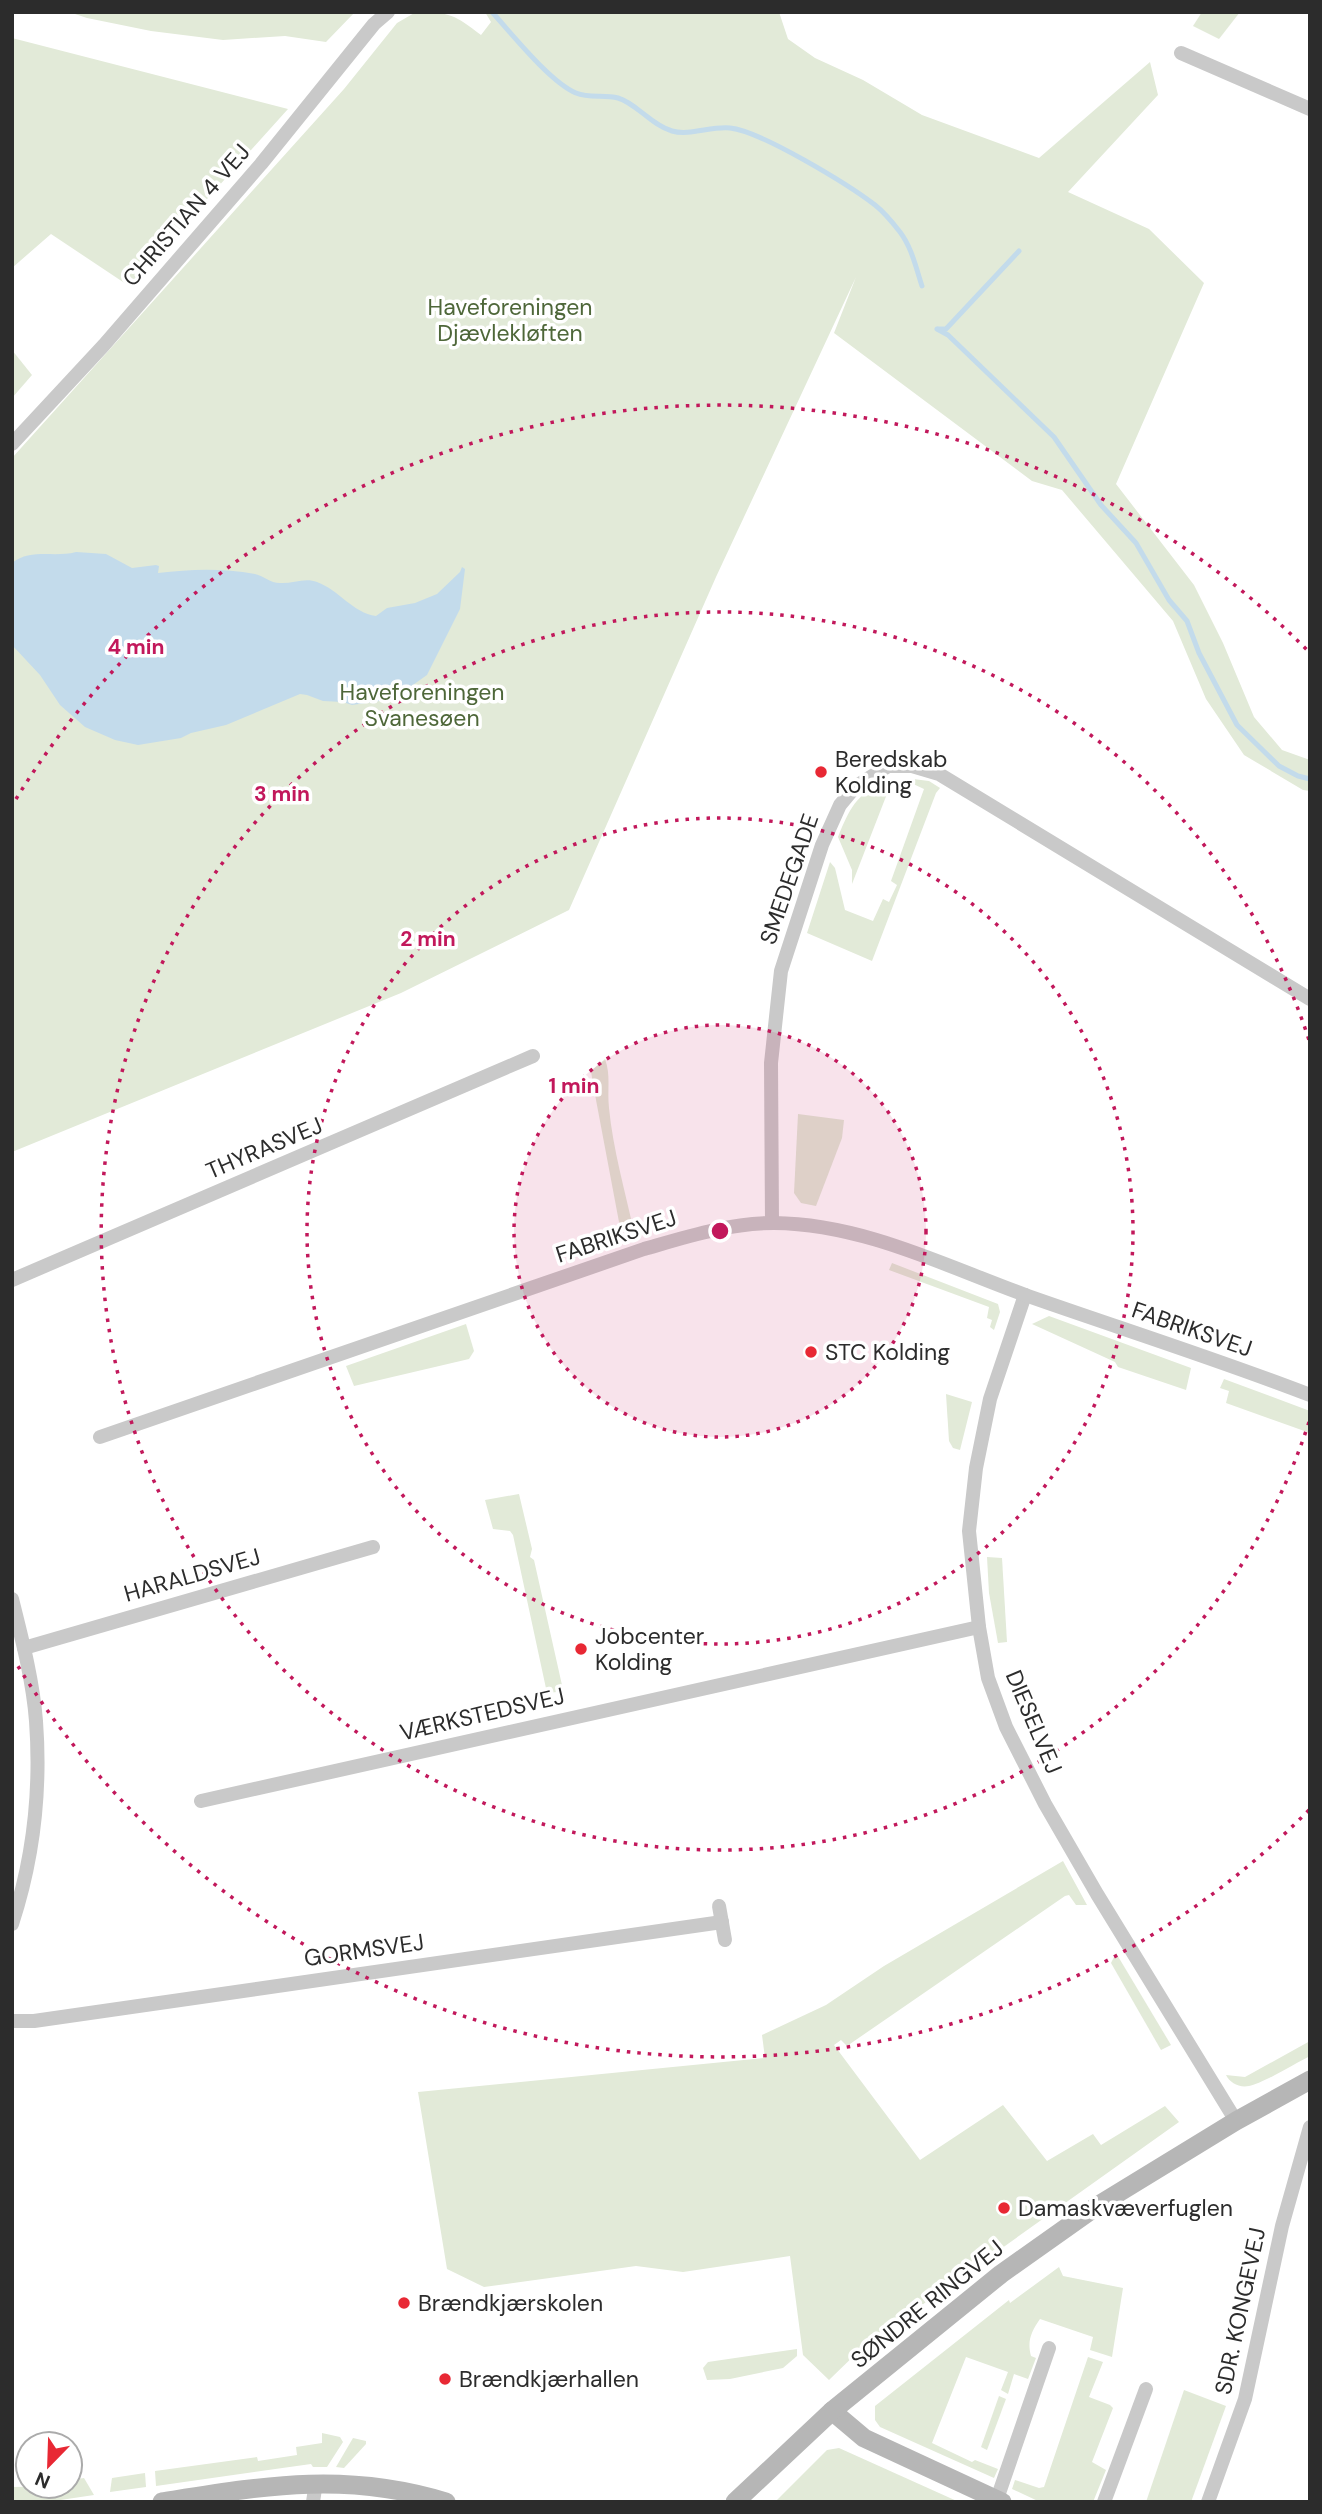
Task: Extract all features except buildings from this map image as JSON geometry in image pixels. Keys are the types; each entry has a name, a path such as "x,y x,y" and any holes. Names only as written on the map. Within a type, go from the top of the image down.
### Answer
{"main road":[{"name":"SØNDRE RINGVEJ","path":"735,2502 832,2412 1001,2274 1097,2206 1236,2120 1310,2080"},
{"path":"832,2412 864,2438 999,2501"},
{"path":"163,2502 192,2500 264,2486 314,2492 382,2487 415,2492 446,2502"}],"street":[{"name":"CHRISTIAN 4 VEJ","path":"12,444 104,345 261,164 373,24 388,12"},
{"path":"1181,53 1310,108"},
{"name":"SMEDEGADE","path":"772,1223 771,1063 781,971 822,845 840,804 855,787 888,766 912,766 939,774 1310,999"},
{"name":"THYRASVEJ","path":"12,1280 533,1056"},
{"name":"FABRIKSVEJ","path":"100,1437 643,1249 708,1230 772,1223 831,1227 888,1243 1025,1295 1310,1395"},
{"name":"DIESELVEJ","path":"1025,1295 990,1399 976,1468 969,1531 979,1627 988,1678 1006,1727 1045,1804 1236,2120"},
{"name":"HARALDSVEJ","path":"24,1648 373,1547"},
{"path":"12,1600 24,1648 36,1720 37,1789 29,1856 12,1924"},
{"name":"VÆRKSTEDSVEJ","path":"201,1801 979,1627"},
{"path":"719,1906 725,1940"},
{"name":"GORMSVEJ","path":"12,2021 34,2021 722,1922"},
{"name":"SDR. KONGEVEJ","path":"1208,2502 1245,2399 1282,2226 1310,2127"},
{"path":"999,2501 1049,2348"},
{"path":"1104,2502 1146,2389"}],"green space":[{"path":"69,12 355,12 326,42 285,36 223,40 151,31"},
{"path":"416,12 452,16 481,35 491,22 485,12 779,12 788,39 815,58 863,80 922,115 1039,158 1150,62 1158,95 1068,192 1149,229 1204,283 1116,484 1194,585 1223,643 1254,717 1282,750 1310,760 1310,791 1303,790 1244,755 1206,699 1173,621 1062,490 1032,481 834,333 856,277 716,577 569,910 401,993 12,1152 12,458 344,89 397,23"},
{"path":"1202,12 1240,12 1219,39 1193,26"},
{"path":"12,38 288,109 129,286 51,234 12,268"},
{"path":"12,350 32,375 12,398"},
{"path":"913,779 929,781 940,788 872,961 807,933 830,862 835,868 845,910 873,921 883,899 889,902 897,885 891,881 924,789 911,783"},
{"path":"892,781 852,884 852,870 838,837 857,801 871,789"},
{"path":"605,1059 613,1139 634,1232 628,1236 619,1222 591,1071"},
{"path":"798,1114 844,1120 842,1138 816,1206 801,1203 794,1193"},
{"path":"892,1263 998,1304 1000,1312 994,1330 990,1327 992,1320 987,1318 989,1307 889,1270"},
{"path":"1049,1316 1191,1368 1186,1390 1118,1367 1115,1362 1032,1324"},
{"path":"466,1324 474,1351 469,1359 354,1386 346,1366"},
{"path":"1224,1379 1310,1411 1310,1433 1226,1403 1229,1391 1220,1388"},
{"path":"946,1394 972,1402 960,1450 953,1448 949,1441"},
{"path":"519,1494 532,1549 530,1557 534,1560 566,1703 562,1706 557,1692 547,1693 513,1535 510,1531 493,1529 485,1500"},
{"path":"987,1557 1002,1558 1007,1642 998,1643 989,1593"},
{"path":"1063,1861 1087,1905 1076,1905 1069,1895 1065,1896 847,2046 841,2040 834,2045 920,2160 1003,2105 1047,2161 1093,2134 1101,2145 1165,2106 1179,2122 863,2347 829,2380 803,2355 790,2256 683,2272 636,2266 484,2287 447,2269 418,2092 765,2058 762,2035 826,2005 884,1966"},
{"path":"1116,1953 1171,2045 1161,2050 1111,1963"},
{"path":"1310,2041 1310,2056 1255,2084 1238,2086 1226,2075 1245,2077"},
{"path":"1059,2267 1063,2276 1123,2288 1112,2357 1090,2350 1093,2337 1040,2319 1030,2341 1031,2356 1036,2358 1028,2379 1014,2374 1008,2394 1001,2390 1008,2372 966,2357 932,2443 972,2462 975,2460 998,2469 994,2478 880,2427 875,2420 875,2406 1009,2300 1010,2303"},
{"path":"797,2349 797,2356 783,2368 730,2379 707,2380 703,2368 708,2362"},
{"path":"1088,2357 1103,2362 1089,2397 1113,2408 1092,2462 1106,2470 1093,2502 1040,2502 1012,2489 1015,2480 1039,2488 1044,2487"},
{"path":"1184,2390 1226,2406 1191,2502 1146,2502"},
{"path":"999,2396 1006,2399 987,2450 981,2447"},
{"path":"322,2433 340,2437 343,2442 327,2467 313,2467 311,2464 156,2486 155,2471 257,2457 258,2461 297,2455 296,2447 322,2443"},
{"path":"353,2438 366,2441 366,2444 344,2468 336,2467"},
{"path":"839,2448 959,2502 775,2502 827,2450"},
{"path":"145,2473 146,2487 110,2492 112,2478"},
{"path":"84,2478 94,2495 84,2496"},
{"path":"12,2487 14,2500 60,2500 12,2502"}],"water":[{"path":"76,552 106,554 132,568 156,565 159,566 158,573 219,570 255,574 276,583 312,581 325,586 360,611 376,616 387,608 415,603 437,594 462,567 465,569 460,609 427,675 393,699 352,705 300,694 226,725 181,738 138,745 115,740 85,727 60,705 40,675 12,645 12,563 27,556"}],"waterway":[{"path":"492,12 543,68 576,93 625,101 657,124 672,131 723,128 744,131 783,148 846,185 878,208 900,232 911,251 922,286"},
{"path":"938,329 946,329 1019,251"},
{"path":"937,329 948,335 1054,437 1101,505 1136,543 1169,600 1187,621 1199,653 1237,725 1279,766 1310,779"}],"place":[{"name":"Beredskab Kolding","path":"821,772"},
{"name":"STC Kolding","path":"811,1352"},
{"name":"Jobcenter Kolding","path":"581,1649"},
{"name":"Damaskvæverfuglen","path":"1004,2208"},
{"name":"Brændkjærskolen","path":"404,2303"},
{"name":"Brændkjærhallen","path":"445,2379"}],"park label":[{"name":"Haveforeningen Djævlekløften","path":"510,320"},
{"name":"Haveforeningen Svanesøen","path":"422,705"}]}
